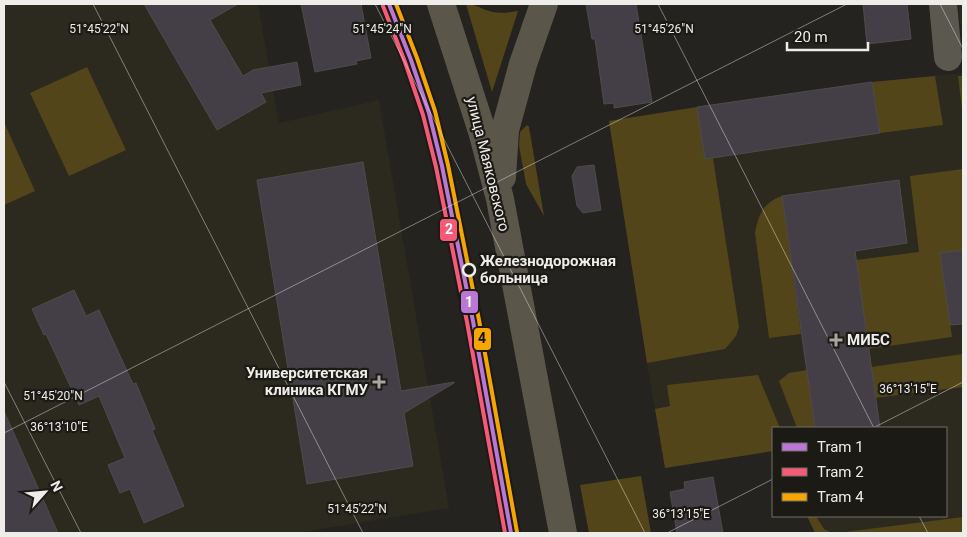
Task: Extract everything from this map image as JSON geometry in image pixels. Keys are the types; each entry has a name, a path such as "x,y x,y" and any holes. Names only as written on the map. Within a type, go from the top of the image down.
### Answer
{"main road":[{"name":"улица Маяковского","path":"441,4 482,132 500,199 563,533"},
{"path":"500,199 505,130 523,64 544,4"}],"street":[{"path":"943,4 948,57"}],"shaded area":[{"path":"4,4 258,4 279,123 379,100 449,508 297,533 4,533"},
{"path":"466,4 494,12 518,11 492,92"},
{"path":"958,4 963,4 963,51"},
{"path":"87,67 126,150 69,176 30,93"},
{"path":"963,73 963,533 815,533 807,517 947,517 947,427 772,427 772,451 665,468 609,121 872,82"},
{"path":"935,76 943,125 880,133 872,82"},
{"path":"958,76 963,76 963,117"},
{"path":"697,107 705,159 713,158 739,327 736,336 725,349 647,363 609,121"},
{"path":"4,122 35,191 4,205"},
{"path":"527,125 529,127 544,216 526,184 519,146 520,132"},
{"path":"963,169 963,250 940,254 952,337 868,349 856,260 919,252 910,176"},
{"path":"782,196 801,334 769,338 755,233 763,210 771,202"},
{"path":"963,354 963,387 875,398 871,367"},
{"path":"807,370 815,427 797,427 779,381 789,373"},
{"path":"758,375 780,427 772,427 772,451 665,468 655,409 670,406 667,385"},
{"path":"641,476 651,533 589,533 580,485"},
{"path":"807,517 817,517 824,529 832,533 815,533"},
{"path":"963,517 963,533 837,533"}],"building":[{"path":"144,4 238,4 210,20 243,76 253,70 297,62 301,85 261,93 266,102 217,130"},
{"path":"301,4 361,4 371,58 356,61 357,64 315,72"},
{"path":"586,4 636,4 652,102 614,108 614,103 604,104 595,39 592,39"},
{"path":"863,4 907,4 911,39 867,44"},
{"path":"872,82 880,133 705,159 697,107"},
{"path":"363,162 401,391 454,383 404,413 413,466 307,484 257,180"},
{"path":"594,165 601,210 583,213 577,206 572,176 577,167"},
{"path":"899,180 907,243 855,251 880,427 815,427 782,196"},
{"path":"963,250 963,324 950,325 940,253"},
{"path":"74,290 86,316 99,310 133,384 136,383 155,429 152,430 184,506 144,523 130,489 120,493 108,465 125,458 99,396 79,405 46,334 44,335 32,309"},
{"path":"4,411 58,533 4,533"},
{"path":"713,477 723,533 677,533 670,492 685,489 684,482"}],"tram line":[{"name":"1","path":"389,4 429,113 442,166 473,321 511,533"},
{"name":"4","path":"396,4 435,111 448,165 479,320 517,532"},
{"name":"2","path":"383,6 423,115 436,167 467,322 505,533"}],"place":[{"name":"Железнодорожная больница","path":"469,270"},
{"name":"МИБС","path":"836,340"},
{"name":"Университетская клиника КГМУ","path":"379,382"}]}
